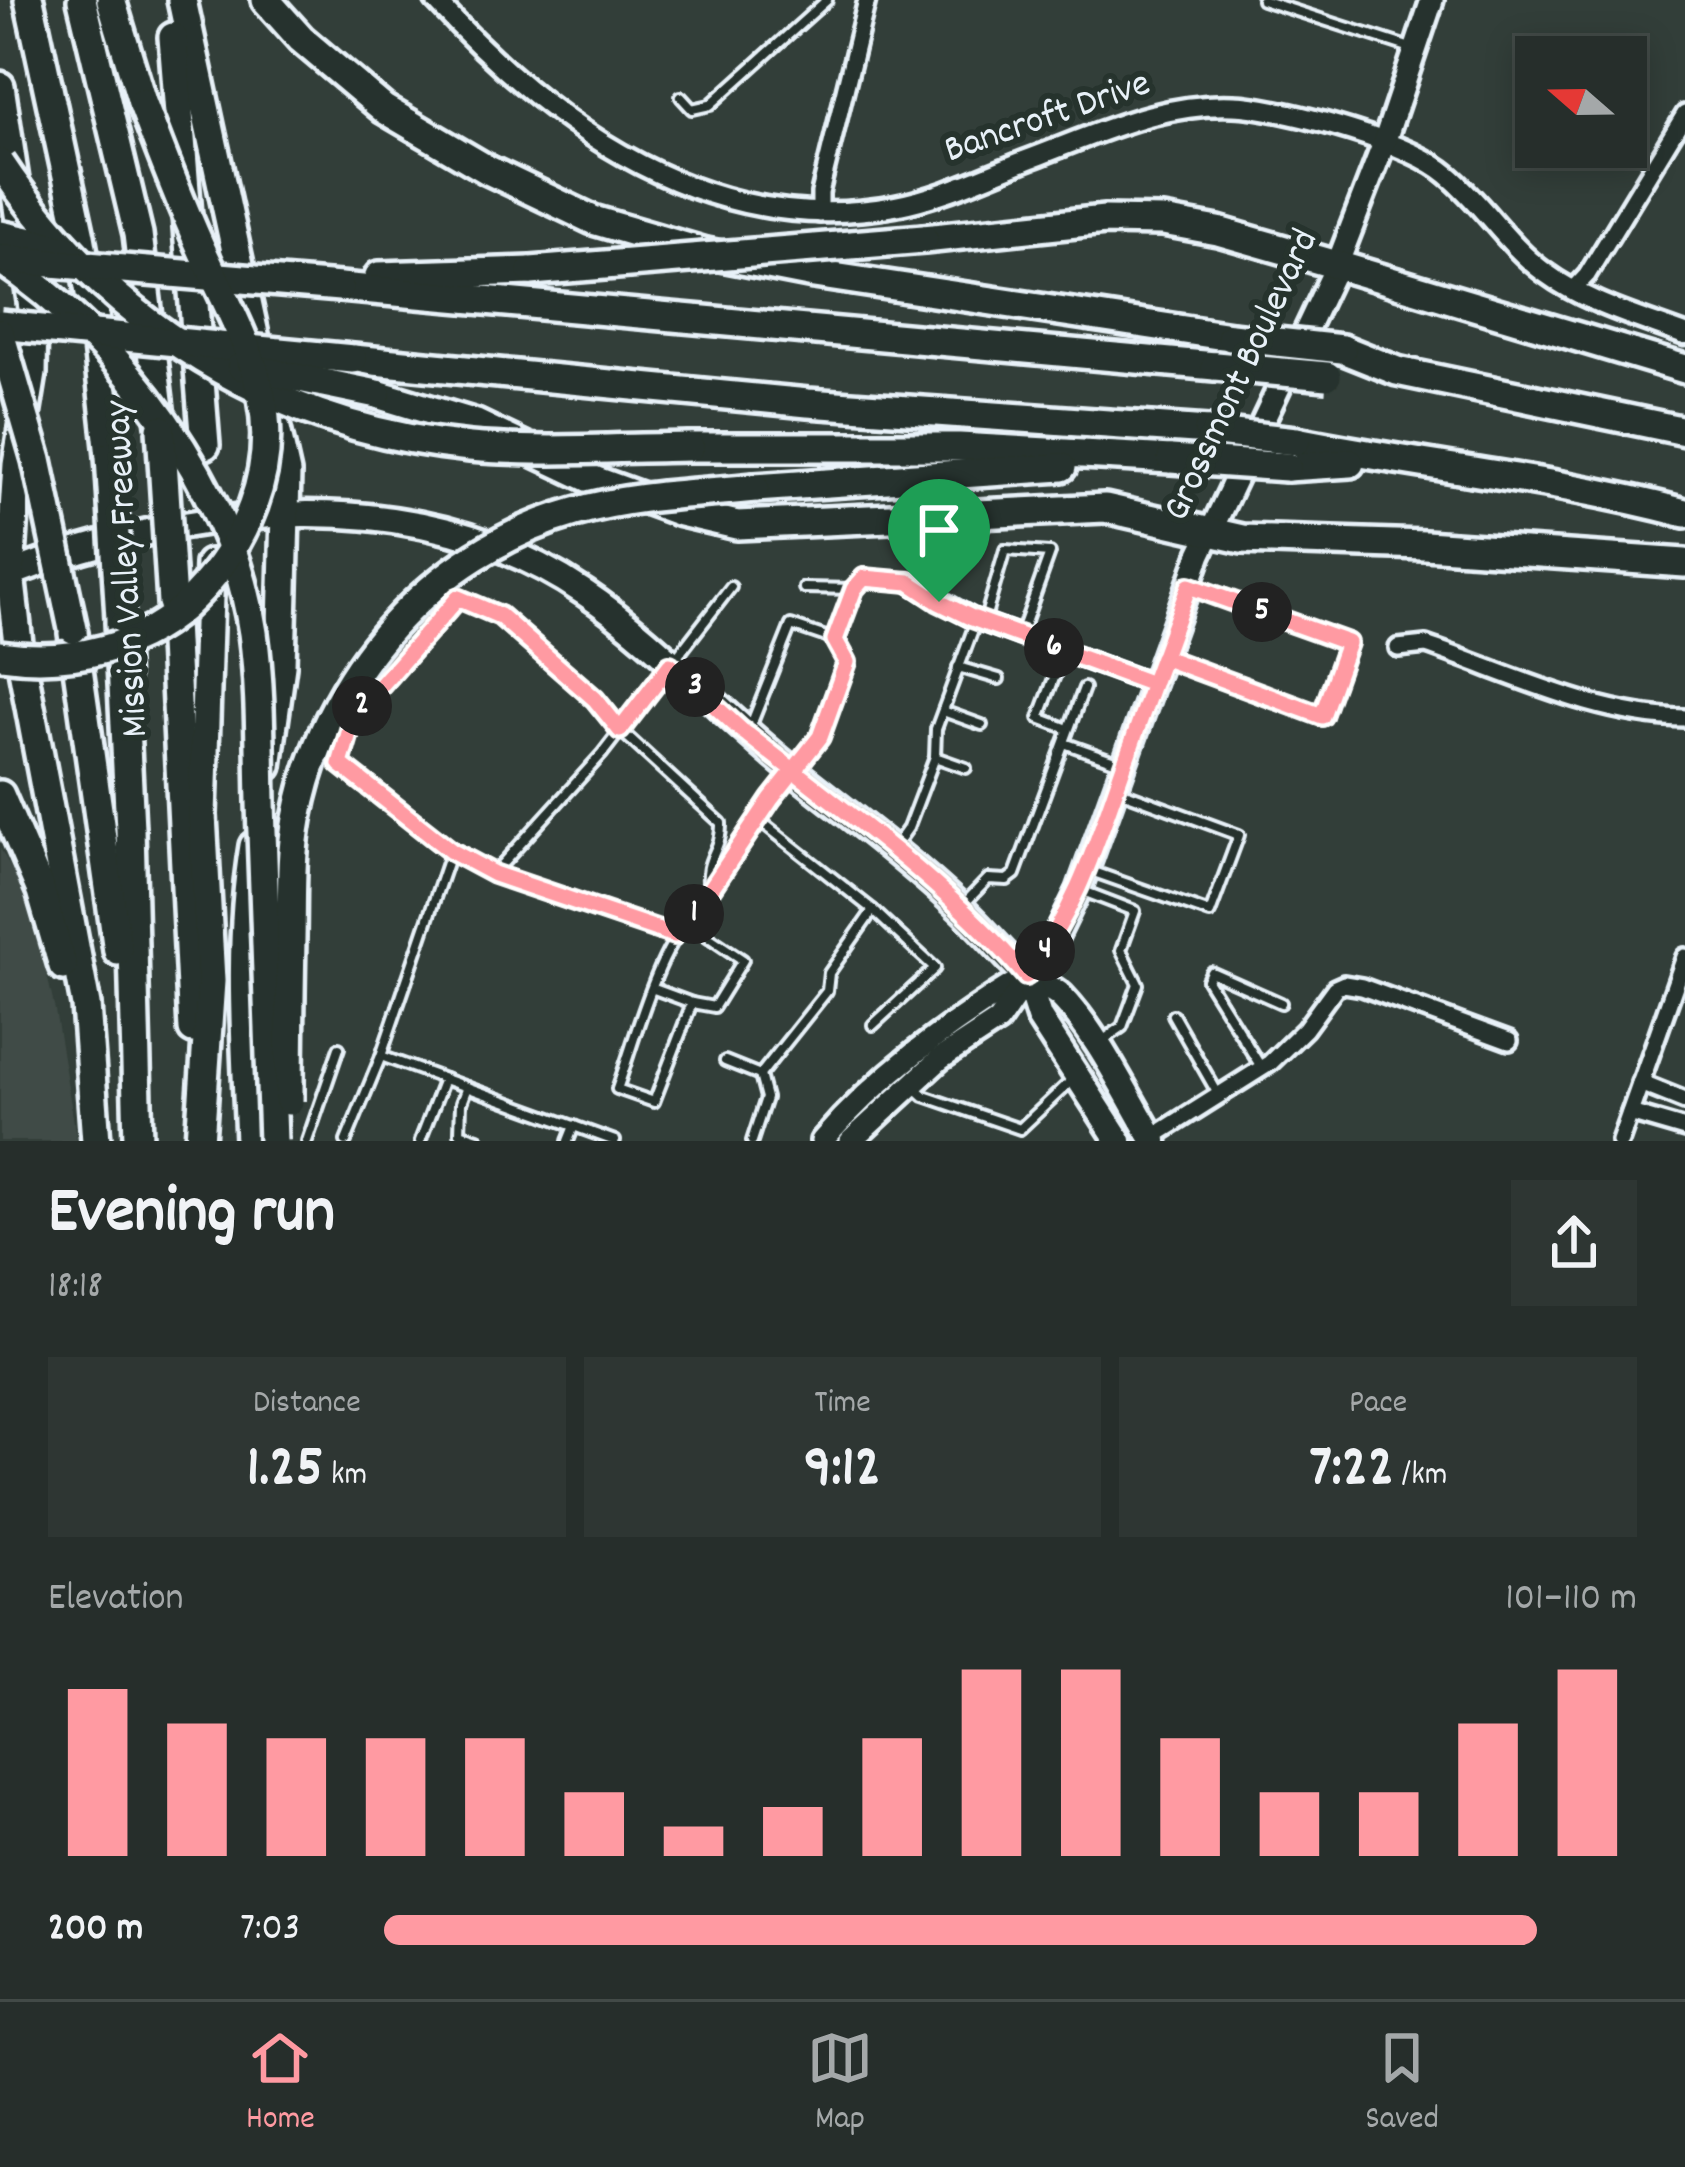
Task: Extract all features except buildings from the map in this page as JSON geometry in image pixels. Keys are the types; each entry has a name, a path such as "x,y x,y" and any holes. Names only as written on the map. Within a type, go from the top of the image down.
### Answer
{"highway":[{"name":"Mission Valley Freeway","path":"29,0 80,236 110,456 130,829 138,1141"},
{"name":"Mission Valley Freeway","path":"82,0 138,234 161,429 199,1141"},
{"path":"0,655 61,657 98,652 168,619 220,568 257,494 265,431 258,385 142,102 111,0"},
{"path":"170,0 206,445 210,558 202,814 211,981 199,1141"},
{"path":"182,0 286,473 281,666 246,927 250,1141"},
{"path":"266,0 301,39 384,109 488,170 593,220 706,253 814,274 1231,337 1342,349 1397,371 1685,431"},
{"path":"0,86 33,308 32,374 5,576 86,1005 96,1141"},
{"path":"0,163 45,225 107,290 208,364 309,411 416,440 471,447 958,447 1171,459"},
{"path":"340,287 375,276 531,271 1105,220 1163,221 1218,231 1685,370"},
{"path":"0,236 171,275"},
{"path":"0,259 1327,376 1397,371"},
{"path":"0,259 56,303 152,405 213,502 238,567 256,663 273,1141"},
{"path":"133,1047 73,629 37,460 0,329 139,338 808,403 1208,431 1292,454"},
{"path":"139,338 377,394 476,424 596,482 681,512 737,525 1105,508 1242,539 1425,544 1685,563"},
{"path":"289,1141 297,819 321,737 358,669 409,608 442,579 518,533 614,502 755,488 1292,454 1390,460 1573,488 1685,513"},
{"path":"0,795 45,904 91,1091"}],"main road":[{"name":"Grossmont Boulevard","path":"859,1138 940,1059 998,1021 1058,935 1083,880 1209,532 1337,265 1432,0"},
{"path":"5,576 81,548 147,533 285,514 390,519 436,527 514,552 589,595 748,735 960,908 1026,976 1059,994 1151,1140"},
{"path":"1026,976 1039,1017 1119,1141"},
{"name":"Grossmont Boulevard","path":"822,1141 933,1036 1026,976"}],"street":[{"name":"Bancroft Drive","path":"436,0 552,110 625,157 725,199 778,212 820,214 901,206 1145,116 1184,107 1241,106 1296,115 1421,157 1448,174 1525,255 1573,290 1685,334"},
{"path":"820,214 820,193 867,0"},
{"path":"1573,290 1587,275 1685,114"},
{"path":"909,582 980,621 1152,684"},
{"path":"1398,647 1426,645 1632,714 1685,718"},
{"path":"1620,1141 1685,957"},
{"path":"1151,1140 1262,1068 1305,1029 1335,988 1344,984 1509,1041"},
{"path":"1640,1083 1685,1101"},
{"path":"1630,1113 1685,1129"}],"lane":[{"path":"681,97 692,109 710,105 827,0"},
{"path":"1262,0 1416,50"},
{"path":"892,851 908,828 935,757 936,728 1005,550 1049,553 1021,636"},
{"path":"835,640 854,589 864,578 909,582"},
{"path":"494,874 620,730 731,586"},
{"path":"1162,657 1322,716 1348,643 1189,586"},
{"path":"804,588 854,589"},
{"path":"674,935 494,874 451,851 340,764 354,716 458,598 500,616 595,699 620,730 721,824 722,838 705,867 709,891"},
{"path":"692,1003 654,1102 617,1089 674,935 688,923 820,737 847,662 835,640 791,625 748,735"},
{"path":"1064,651 1039,718 1068,730"},
{"path":"958,667 999,680"},
{"path":"960,908 988,879 1007,880 1015,874 1084,688"},
{"path":"943,711 982,725"},
{"path":"1063,743 1125,764"},
{"path":"935,757 966,768"},
{"path":"1083,880 1210,914 1239,835 1116,790"},
{"path":"758,819 873,910 935,968 873,1025"},
{"path":"346,1141 381,1056 451,851"},
{"path":"1083,880 1136,911 1120,950 1138,984 1122,1027 1096,1046"},
{"path":"760,1075 827,991 829,973 873,910"},
{"path":"654,989 714,1007 742,960 688,923"},
{"path":"1262,1068 1207,980 1211,972 1281,1004"},
{"path":"1173,1015 1219,1095"},
{"path":"307,1141 339,1048"},
{"path":"381,1056 616,1141"},
{"path":"725,1061 760,1075"},
{"path":"752,1141 766,1098 760,1075"},
{"path":"911,1084 924,1096 1020,1129 1079,1076"},
{"path":"420,1141 444,1079"},
{"path":"467,1087 460,1133 480,1140"},
{"path":"568,1141 574,1126"}],"shaded area":[{"path":"0,848 31,904 77,1141 0,1141"}],"route":[{"path":"939,602 909,582 864,578 854,589 835,640 847,662 820,737 794,772 771,799 688,923 674,935 494,874 451,851 340,764 354,716 458,598 500,616 595,699 620,730 670,665 741,730 748,735 794,772 820,792 949,898 1026,976 1058,935 1079,890 1152,684 1189,586 1348,643 1322,716 1162,657 1152,684 939,602"}]}
